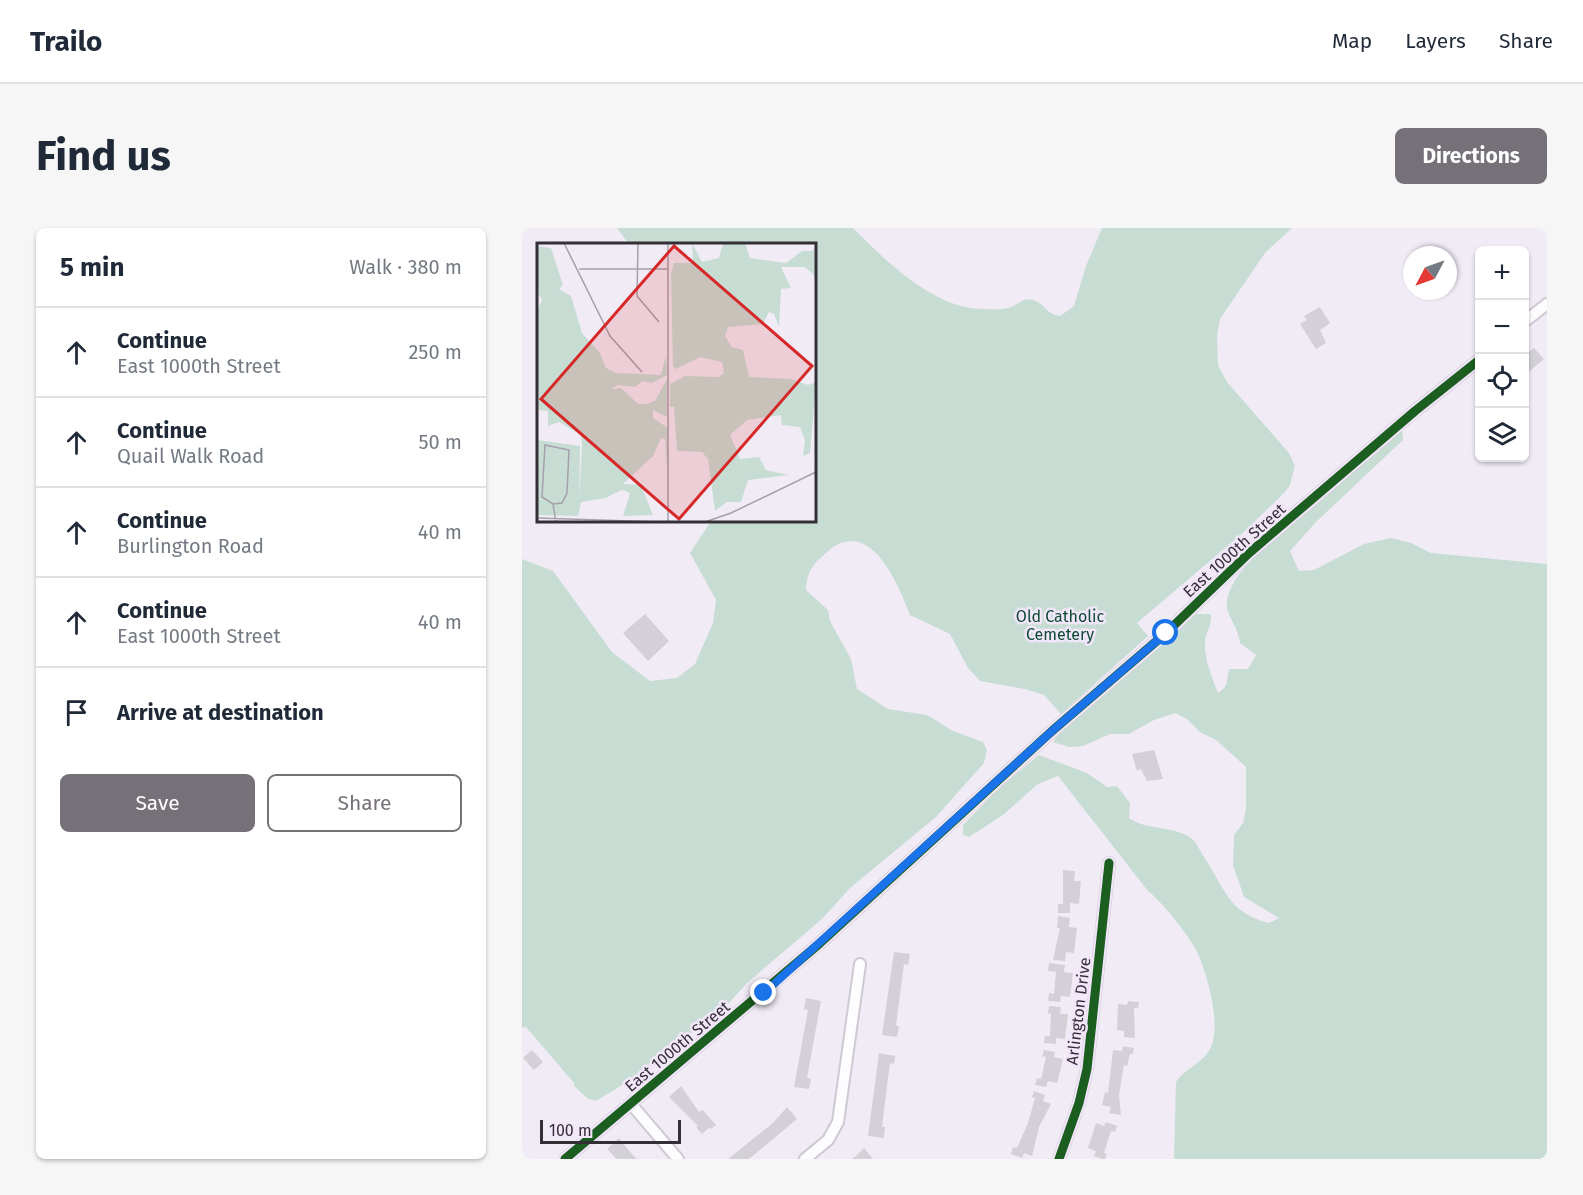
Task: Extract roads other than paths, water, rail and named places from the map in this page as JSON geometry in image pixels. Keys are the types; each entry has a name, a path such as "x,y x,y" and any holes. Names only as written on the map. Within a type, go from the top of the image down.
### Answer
{"street":[{"path":"1529,318 1547,304"},
{"name":"East 1000th Street","path":"565,1159 808,954 1052,731 1166,633 1248,554 1415,411 1475,363"},
{"name":"Arlington Drive","path":"1059,1159 1079,1103 1087,1070 1108,863"},
{"path":"805,1159 828,1140 838,1122 860,964"},
{"path":"631,1104 678,1159"}],"park label":[{"name":"Old Catholic Cemetery","path":"1060,625"}]}
